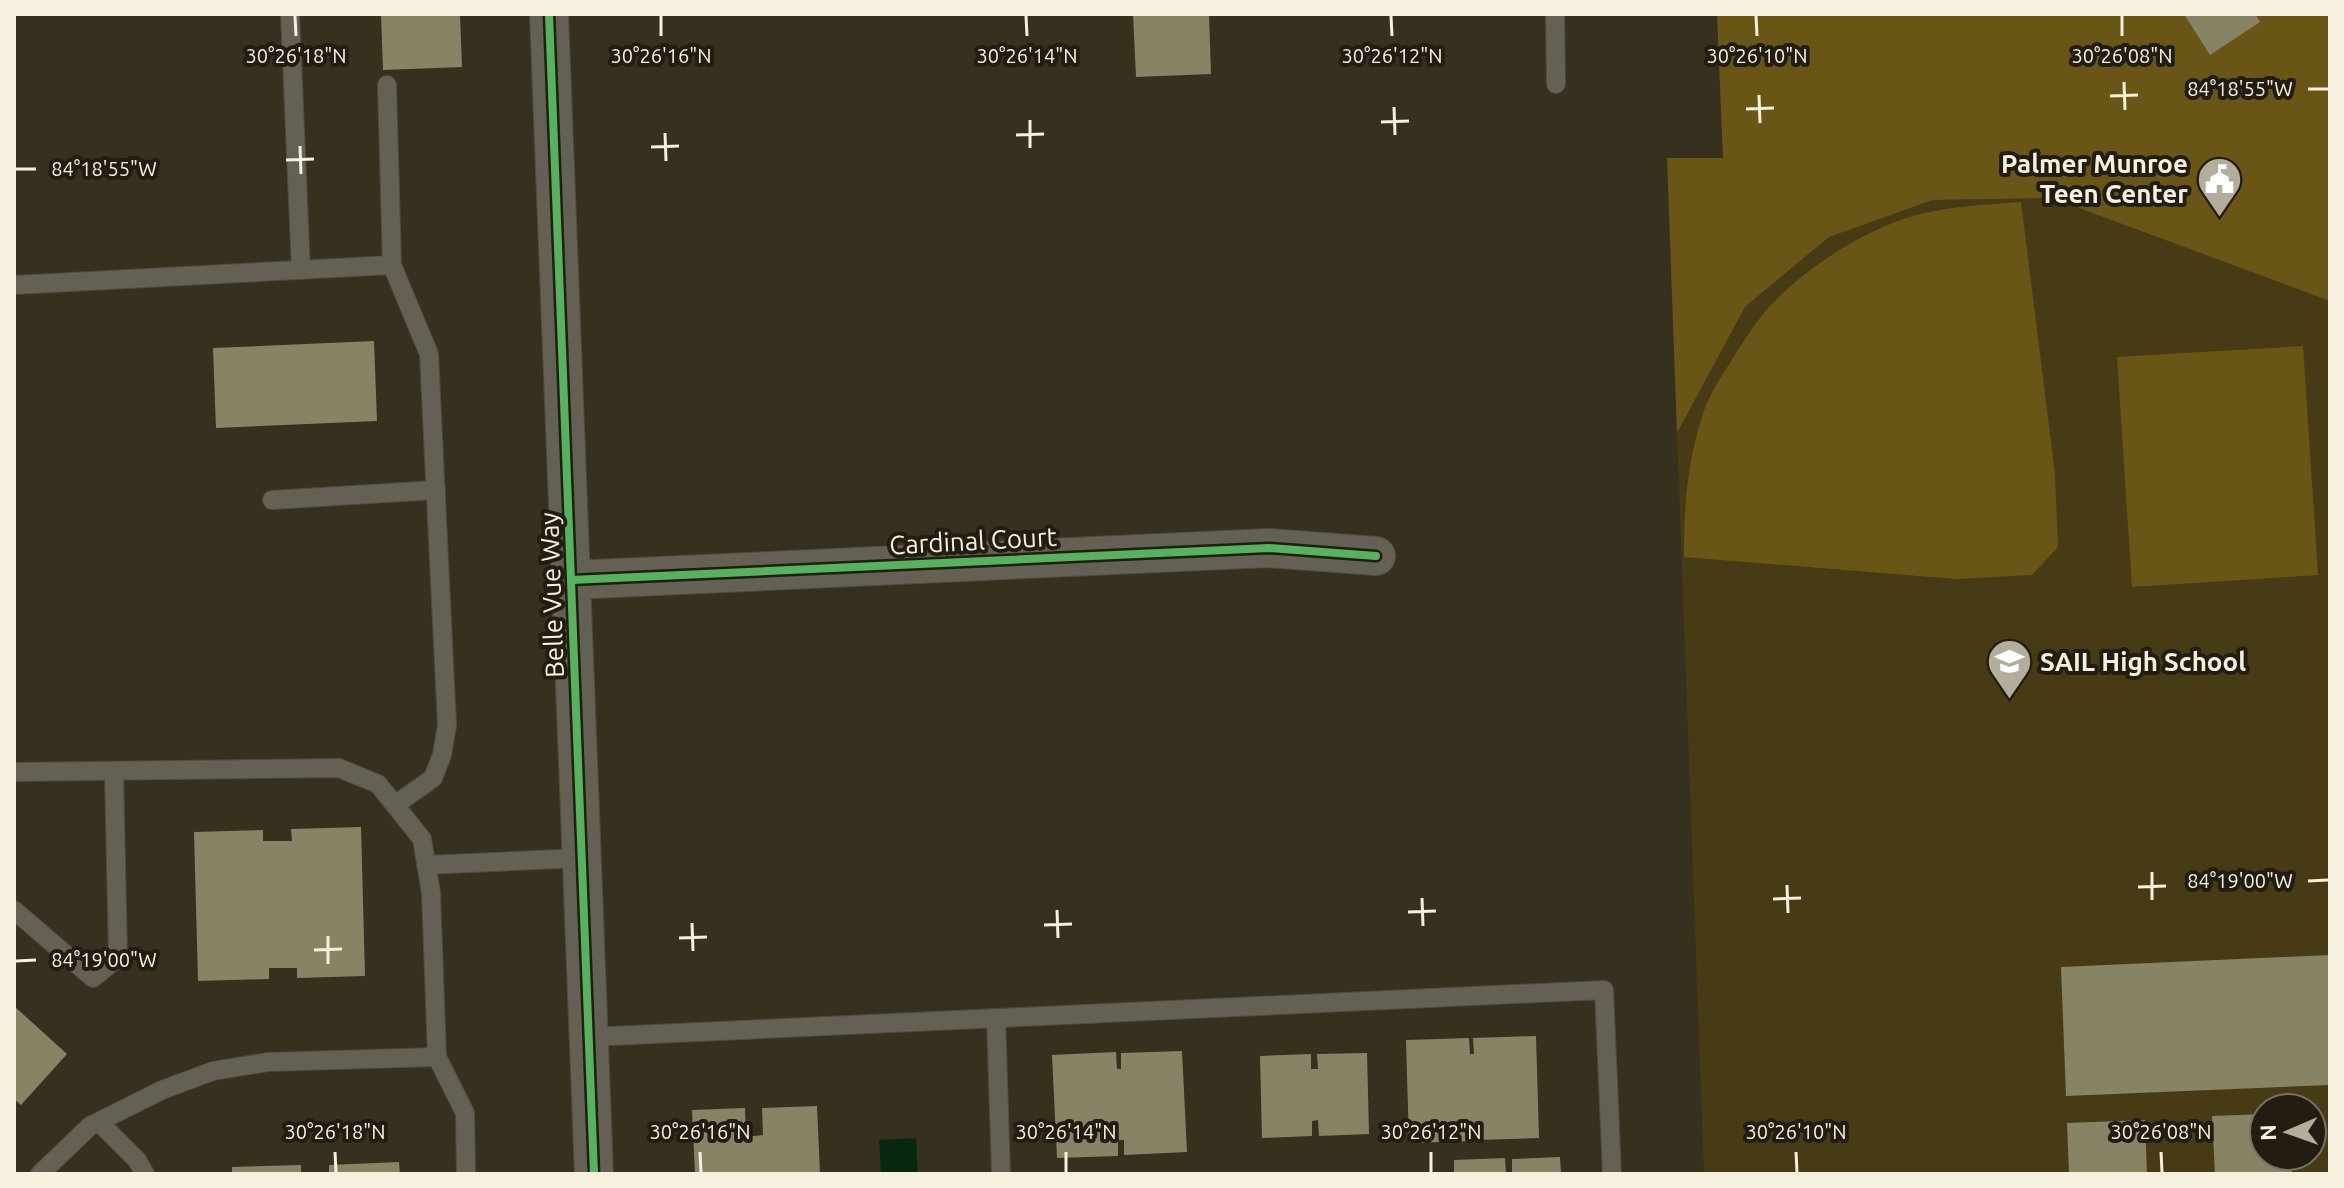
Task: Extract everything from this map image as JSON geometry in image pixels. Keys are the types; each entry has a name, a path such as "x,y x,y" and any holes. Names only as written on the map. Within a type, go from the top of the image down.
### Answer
{"street":[{"name":"Belle Vue Way","path":"549,14 594,1174"},
{"name":"Cardinal Court","path":"571,580 1269,548 1376,556"}],"lane":[{"path":"290,14 301,270"},
{"path":"1555,14 1556,84"},
{"path":"387,85 392,265 429,354 447,725 442,755 433,778 395,805"},
{"path":"14,285 392,265"},
{"path":"272,500 436,490"},
{"path":"14,772 339,768 378,784 422,839 431,893 437,1057 465,1113 466,1174"},
{"path":"14,910 93,978 118,958 114,771"},
{"path":"426,865 582,858"},
{"path":"589,1037 1604,990 1612,1174"},
{"path":"996,1018 1001,1174"},
{"path":"40,1174 90,1126 162,1090 213,1071 268,1062 437,1057"},
{"path":"99,1122 137,1160 145,1174"}],"shaded area":[{"name":"Palmer Munroe Teen Center","path":"1717,14 2330,14 2330,301 2052,198 1933,200 1829,237 1745,307 1677,433 1667,158 1723,158"},
{"name":"SAIL High School","path":"2052,198 2330,301 2330,1174 1704,1174 1677,433 1745,307 1829,237 1933,200"},
{"path":"2021,202 2055,474 2058,547 2032,575 1956,579 1684,557 1690,467 1705,408 1738,350 1770,306 1800,278 1836,252 1874,231 1939,210"},
{"path":"2303,346 2318,575 2132,587 2117,357"},
{"path":"916,1138 918,1174 881,1174 879,1140"}],"building":[{"path":"381,14 460,14 462,67 383,70"},
{"path":"1133,14 1209,14 1211,74 1136,77"},
{"path":"2184,14 2255,14 2260,22 2210,55"},
{"path":"374,341 377,421 216,428 213,348"},
{"path":"361,827 365,976 297,978 297,968 269,968 269,979 198,981 194,832 263,830 263,841 292,841 291,829"},
{"path":"2330,955 2330,1085 2066,1096 2061,967"},
{"path":"14,1006 67,1054 21,1105 14,1099"},
{"path":"1536,1036 1539,1138 1477,1140 1476,1125 1471,1125 1472,1141 1409,1143 1406,1040 1469,1038 1470,1054 1474,1054 1473,1038"},
{"path":"1182,1051 1187,1152 1124,1155 1124,1140 1118,1140 1118,1156 1057,1158 1052,1055 1116,1052 1117,1069 1121,1069 1121,1053"},
{"path":"1367,1053 1369,1134 1319,1136 1318,1120 1312,1121 1312,1136 1262,1138 1260,1056 1311,1054 1311,1069 1318,1069 1317,1054"},
{"path":"817,1106 820,1174 695,1174 692,1110 745,1108 746,1137 763,1135 762,1108"},
{"path":"2248,1115 2248,1172 2292,1174 2215,1174 2212,1116"},
{"path":"2145,1120 2147,1174 2069,1174 2067,1123"},
{"path":"1560,1157 1561,1174 1512,1174 1512,1159"},
{"path":"1505,1158 1506,1174 1454,1174 1454,1160"},
{"path":"399,1162 400,1174 329,1174 329,1165"},
{"path":"301,1165 301,1174 232,1174 232,1167"}],"cycle path":[{"path":"549,14 594,1174"},
{"path":"571,580 1269,548 1376,556"}],"place":[{"name":"Palmer Munroe Teen Center","path":"2219,218"},
{"name":"SAIL High School","path":"2009,701"}]}
